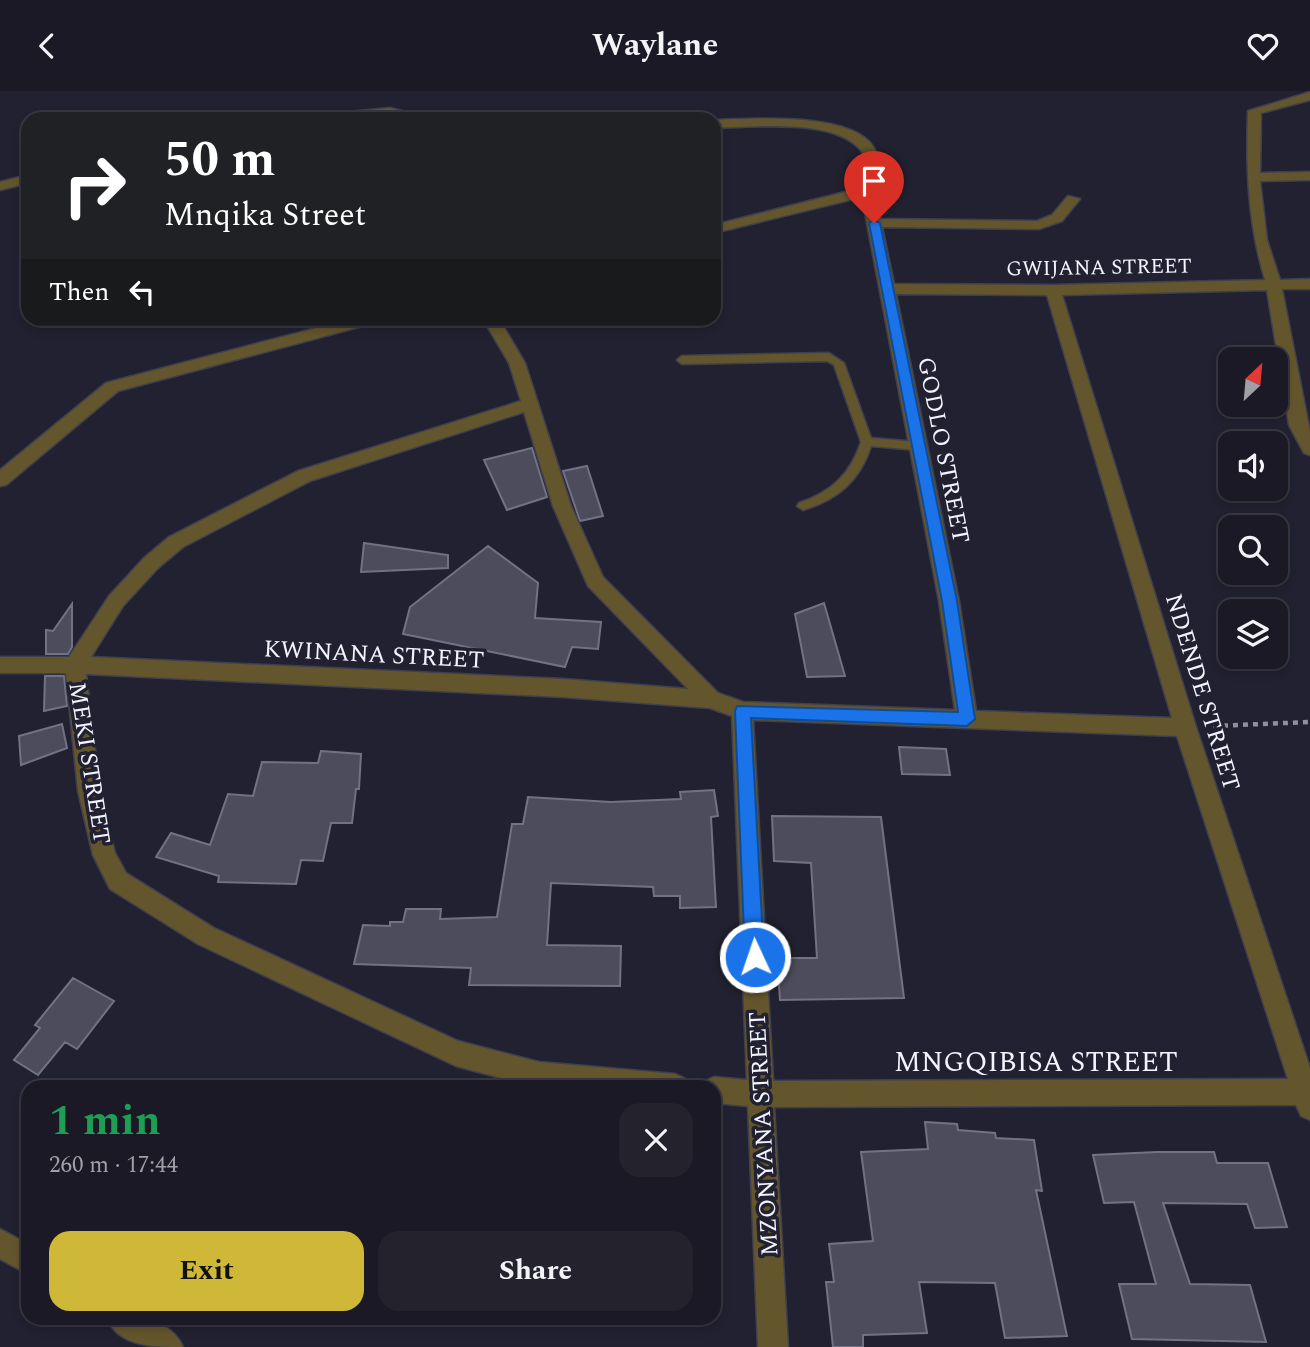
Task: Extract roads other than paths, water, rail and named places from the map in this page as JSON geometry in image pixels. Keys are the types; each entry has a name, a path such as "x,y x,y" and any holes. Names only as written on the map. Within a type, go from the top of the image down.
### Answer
{"street":[{"path":"1310,96 1255,111 1253,177 1260,240 1274,285 1310,449"},
{"name":"GODLO STREET","path":"721,124 823,127 857,137 867,146 872,158 867,191 949,601 967,719"},
{"path":"1253,177 1310,176"},
{"path":"0,186 21,181"},
{"path":"721,227 867,191"},
{"path":"874,223 1039,225 1057,218 1073,199"},
{"name":"GWIJANA STREET","path":"888,289 1053,290 1310,284"},
{"name":"NDENDE STREET","path":"1053,290 1185,727 1308,1097"},
{"path":"0,479 112,387 342,326"},
{"path":"495,326 517,363 562,506 595,581 711,699"},
{"name":"MEKI STREET","path":"530,404 304,476 176,542 150,563 116,601 75,665 89,791 104,855 118,881 205,936 456,1053 539,1075 596,1080"},
{"name":"KWINANA STREET","path":"0,664 75,665 563,688 711,699 743,711 1185,727"},
{"name":"MZONYANA STREET","path":"743,711 773,1347"},
{"path":"721,1091 761,1094"},
{"name":"MNGQIBISA STREET","path":"761,1094 1308,1097"},
{"path":"0,1243 21,1256"},
{"path":"132,1325 167,1347"}],"lane":[{"path":"682,360 829,357 839,363 867,442 860,466 842,488 803,506"},
{"path":"867,442 917,446"}]}
